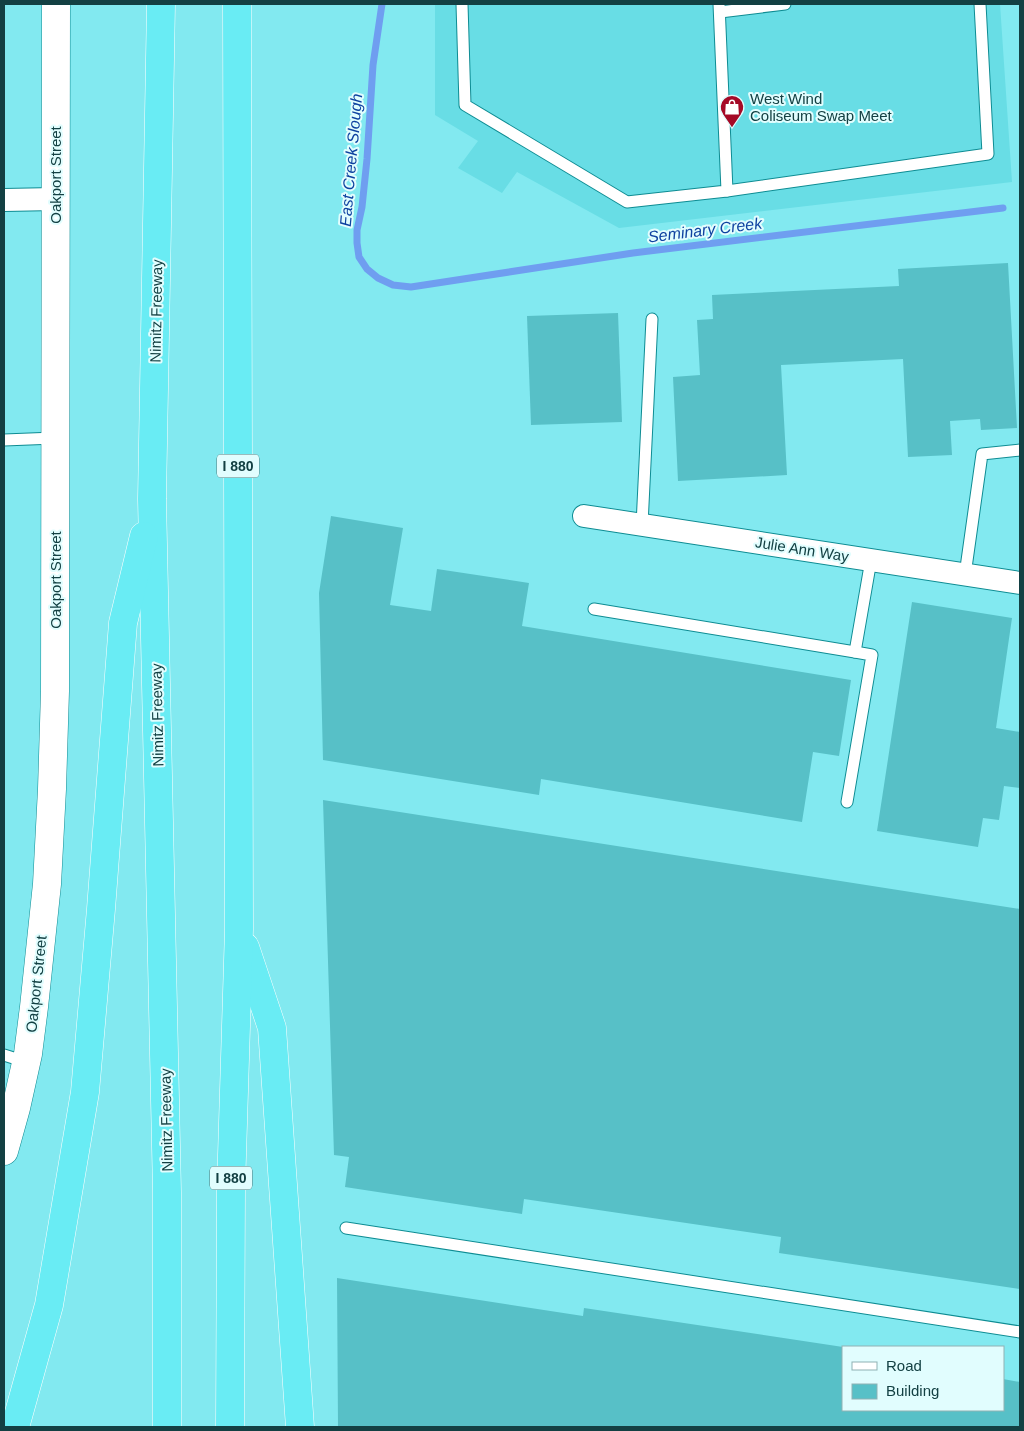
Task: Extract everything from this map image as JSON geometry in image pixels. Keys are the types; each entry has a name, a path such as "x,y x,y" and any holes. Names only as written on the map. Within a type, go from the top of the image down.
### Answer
{"highway":[{"name":"Nimitz Freeway","path":"161,4 152,498 167,1192 167,1427"},
{"name":"I 880","path":"230,1427 231,1188 239,929 237,4"},
{"path":"15,1427 49,1305 85,1092 123,623 152,498"},
{"path":"239,929 272,1028 300,1427"}],"main road":[{"name":"Oakport Street","path":"4,1151 16,1108 15,1059 34,1008 47,884 52,789 55,681 56,4"}],"street":[{"path":"4,200 56,200"},
{"name":"Julie Ann Way","path":"584,516 1020,583"}],"lane":[{"path":"462,4 465,105 627,202 727,191 988,154 980,4"},
{"path":"727,191 719,8 785,4"},
{"path":"642,525 652,319"},
{"path":"4,440 55,438"},
{"path":"965,574 982,454 1020,450"},
{"path":"855,652 871,560"},
{"path":"594,609 872,655 847,802"},
{"path":"346,1228 1020,1332"}],"shaded area":[{"name":"West Wind Coliseum Swap Meet","path":"435,4 1000,4 1012,182 619,228 517,172 502,193 458,168 478,141 435,115"}],"building":[{"path":"1008,263 1017,428 981,430 980,419 950,421 952,455 908,457 903,359 781,365 787,475 678,481 673,377 700,375 697,320 713,319 712,295 899,286 898,269"},
{"path":"618,313 622,422 531,425 527,316"},
{"path":"331,516 403,528 390,605 431,611 437,569 529,583 522,626 851,680 839,756 813,752 802,822 541,779 539,795 323,760 319,593"},
{"path":"912,602 1012,618 996,728 1020,732 1020,788 1004,786 999,820 983,818 978,847 877,831"},
{"path":"323,800 1020,909 1020,1289 779,1253 781,1237 524,1199 522,1214 345,1187 349,1157 334,1155"},
{"path":"337,1278 583,1316 584,1308 842,1347 842,1411 1004,1411 1004,1379 1020,1382 1020,1427 338,1427"}],"waterway":[{"name":"Seminary Creek","path":"382,4 373,65 367,159 362,207 357,230 357,243 359,257 367,269 378,278 393,285 411,287 633,253 1003,208"}],"place":[{"name":"West Wind Coliseum Swap Meet","path":"732,128"}],"water label":[{"name":"East Creek Slough","path":"351,160"}]}
